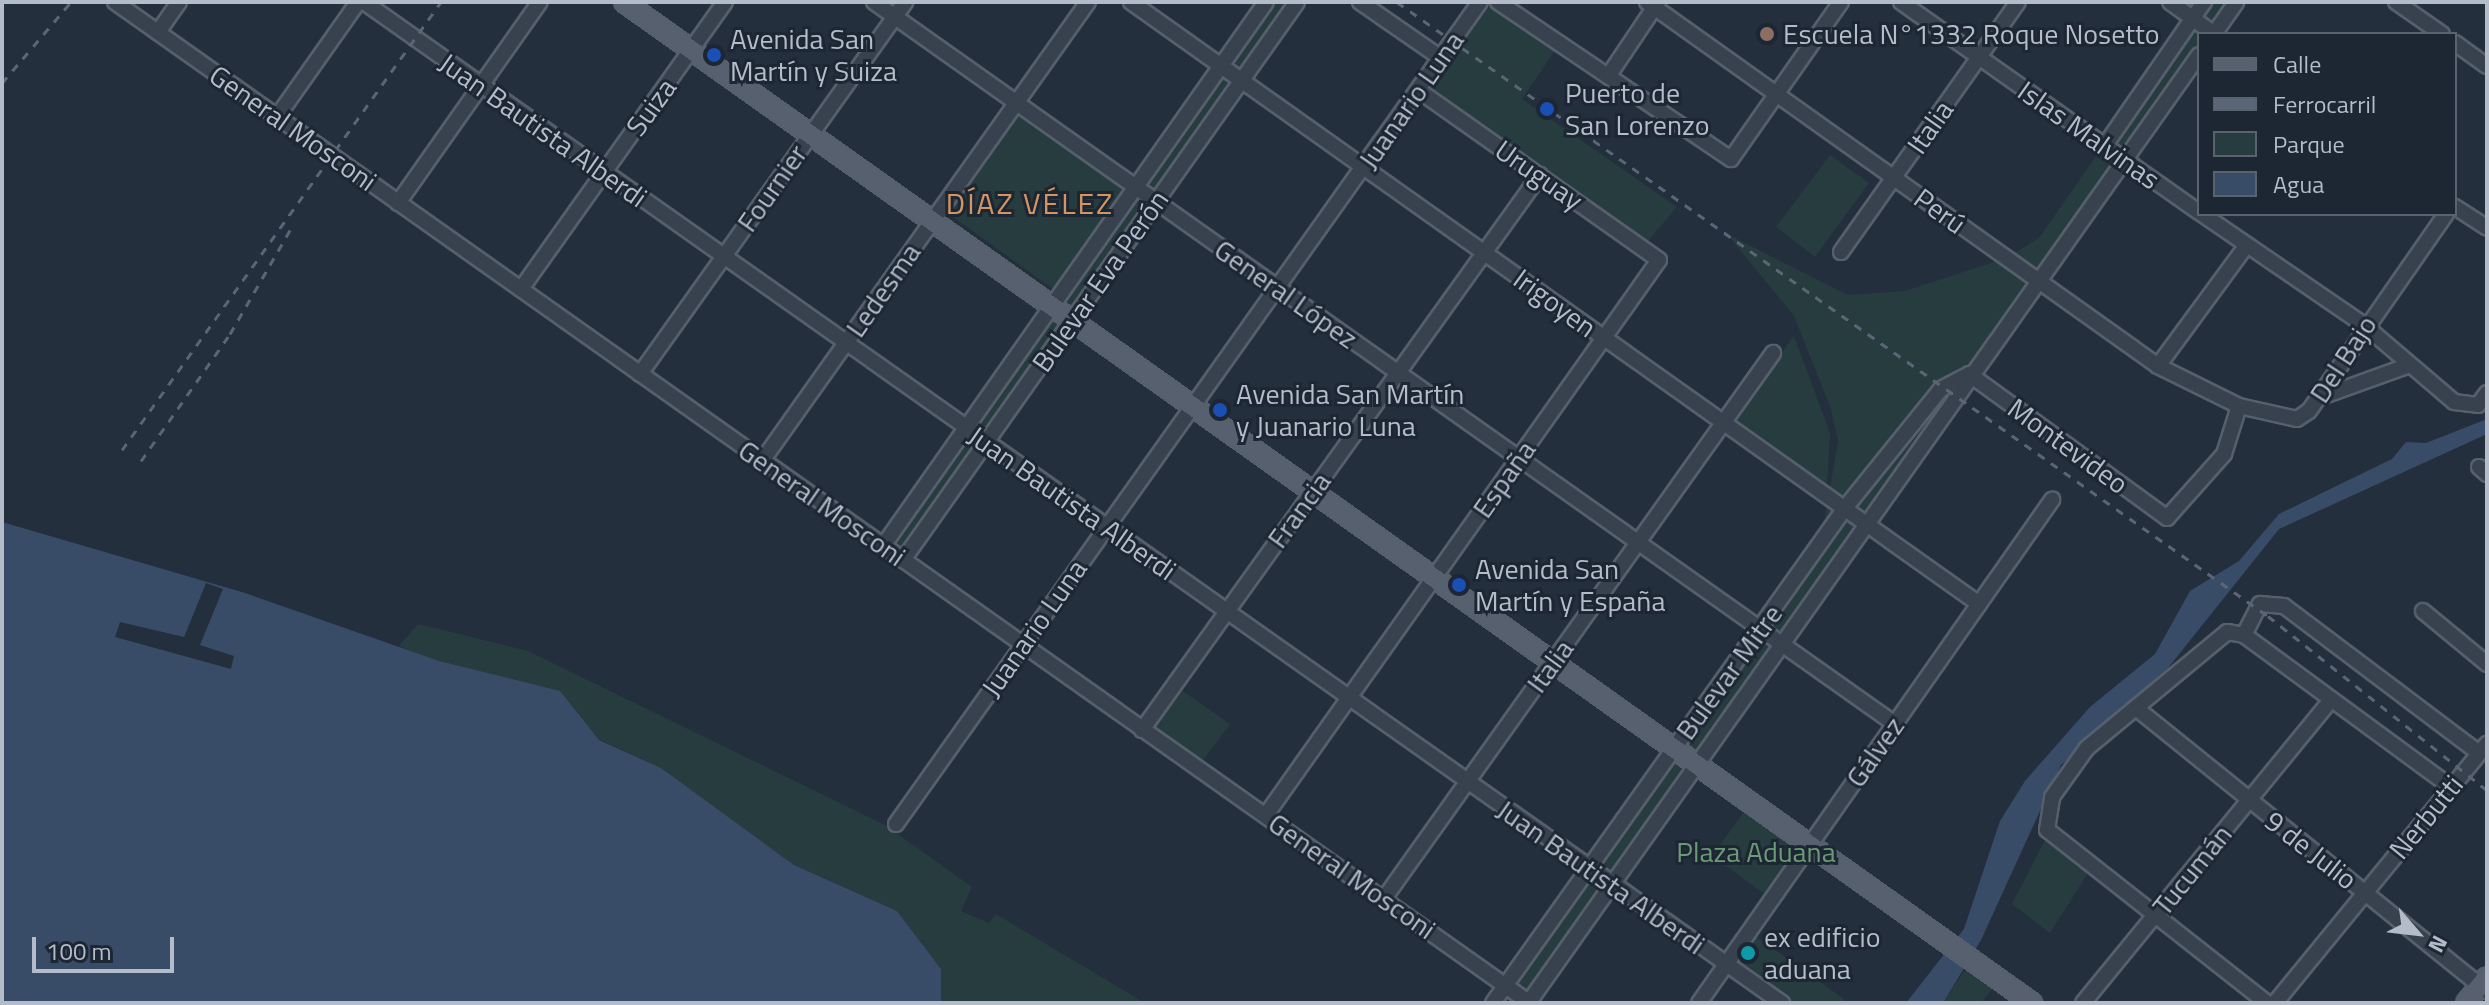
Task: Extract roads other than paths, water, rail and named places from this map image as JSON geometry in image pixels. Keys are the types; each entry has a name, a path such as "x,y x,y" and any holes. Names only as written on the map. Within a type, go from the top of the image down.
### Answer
{"main road":[{"path":"624,2 2032,1003"},
{"path":"2466,1003 2485,984"}],"street":[{"name":"General Mosconi","path":"115,2 1529,1002"},
{"path":"158,32 179,2"},
{"path":"277,117 361,2"},
{"name":"Juan Bautista Alberdi","path":"361,2 1609,885 1782,1003"},
{"path":"398,203 540,2"},
{"name":"Suiza","path":"521,289 725,2"},
{"name":"General López","path":"874,2 1895,724"},
{"name":"Fournier","path":"640,374 905,2"},
{"name":"Ledesma","path":"762,461 1088,2"},
{"name":"Irigoyen","path":"1131,2 1979,604"},
{"name":"Bulevar Eva Perón","path":"883,546 1266,2"},
{"name":"Bulevar Eva Perón","path":"903,560 1297,2"},
{"path":"1360,2 1441,58"},
{"name":"Juanario Luna","path":"896,824 1480,2"},
{"path":"1498,2 1731,159 1841,2"},
{"name":"Islas Malvinas","path":"1901,2 2197,210"},
{"name":"Italia","path":"1841,252 2018,2"},
{"path":"2170,2 2211,32"},
{"path":"2106,144 2204,2"},
{"path":"2215,32 2236,2"},
{"path":"2396,2 2439,32"},
{"path":"1609,75 1653,4"},
{"name":"Perú","path":"1653,4 2158,366 2239,406"},
{"path":"2457,44 2487,66"},
{"name":"Bulevar Mitre","path":"1529,1002 1864,522 2197,58"},
{"name":"Uruguay","path":"1418,90 1659,260"},
{"name":"Francia","path":"1142,730 1540,175"},
{"path":"2457,208 2487,228"},
{"name":"Islas Malvinas","path":"2205,216 2364,325 2407,366 2454,402 2478,405 2487,393"},
{"name":"Del Bajo","path":"2239,406 2297,419 2321,397 2364,325 2445,216"},
{"path":"2158,366 2247,245"},
{"name":"España","path":"1266,815 1659,260"},
{"name":"Italia","path":"1383,900 1773,353"},
{"path":"2321,397 2407,366"},
{"name":"Bulevar Mitre","path":"1493,1003 1590,871 1845,508 1941,389 1969,374"},
{"name":"Montevideo","path":"1969,374 2167,518 2224,454 2239,406"},
{"name":"Gálvez","path":"1699,1003 2052,500"},
{"path":"2244,635 2260,604 2284,606 2483,748"},
{"path":"2423,611 2487,664"},
{"path":"2267,1003 2047,830 2044,815 2066,772 2215,638 2244,635 2451,787"},
{"name":"Tucumán","path":"2083,1003 2331,700"},
{"name":"9 de Julio","path":"2136,708 2248,801 2485,984"},
{"name":"Nerbutti","path":"2275,1003 2483,748"}],"water":[{"path":"2487,419 2487,434 2279,529 2168,668 2061,765 1981,940 1943,1003 1906,1003 1964,929 2000,821 2025,781 2090,707 2155,654 2190,591 2239,561 2279,514 2392,459 2406,442 2426,443"},
{"path":"2,522 245,593 439,661 560,691 599,740 661,768 794,865 897,911 941,969 941,1003 2,1003"}],"railway":[{"path":"2,83 71,2"},
{"path":"122,450 441,2"},
{"path":"1397,2 2268,616 2487,790"},
{"path":"141,461 230,334 294,223"}],"place":[{"name":"Escuela N°1332 Roque Nosetto","path":"1767,34"},
{"name":"Avenida San Martín y Suiza","path":"714,55"},
{"name":"Puerto de San Lorenzo","path":"1547,109"},
{"name":"Avenida San Martín y Juanario Luna","path":"1220,410"},
{"name":"Avenida San Martín y España","path":"1459,585"},
{"name":"ex edificio aduana","path":"1748,953"}],"district":[{"name":"DÍAZ VÉLEZ","path":"1030,203"}],"park label":[{"name":"Plaza Aduana","path":"1756,852"}]}
